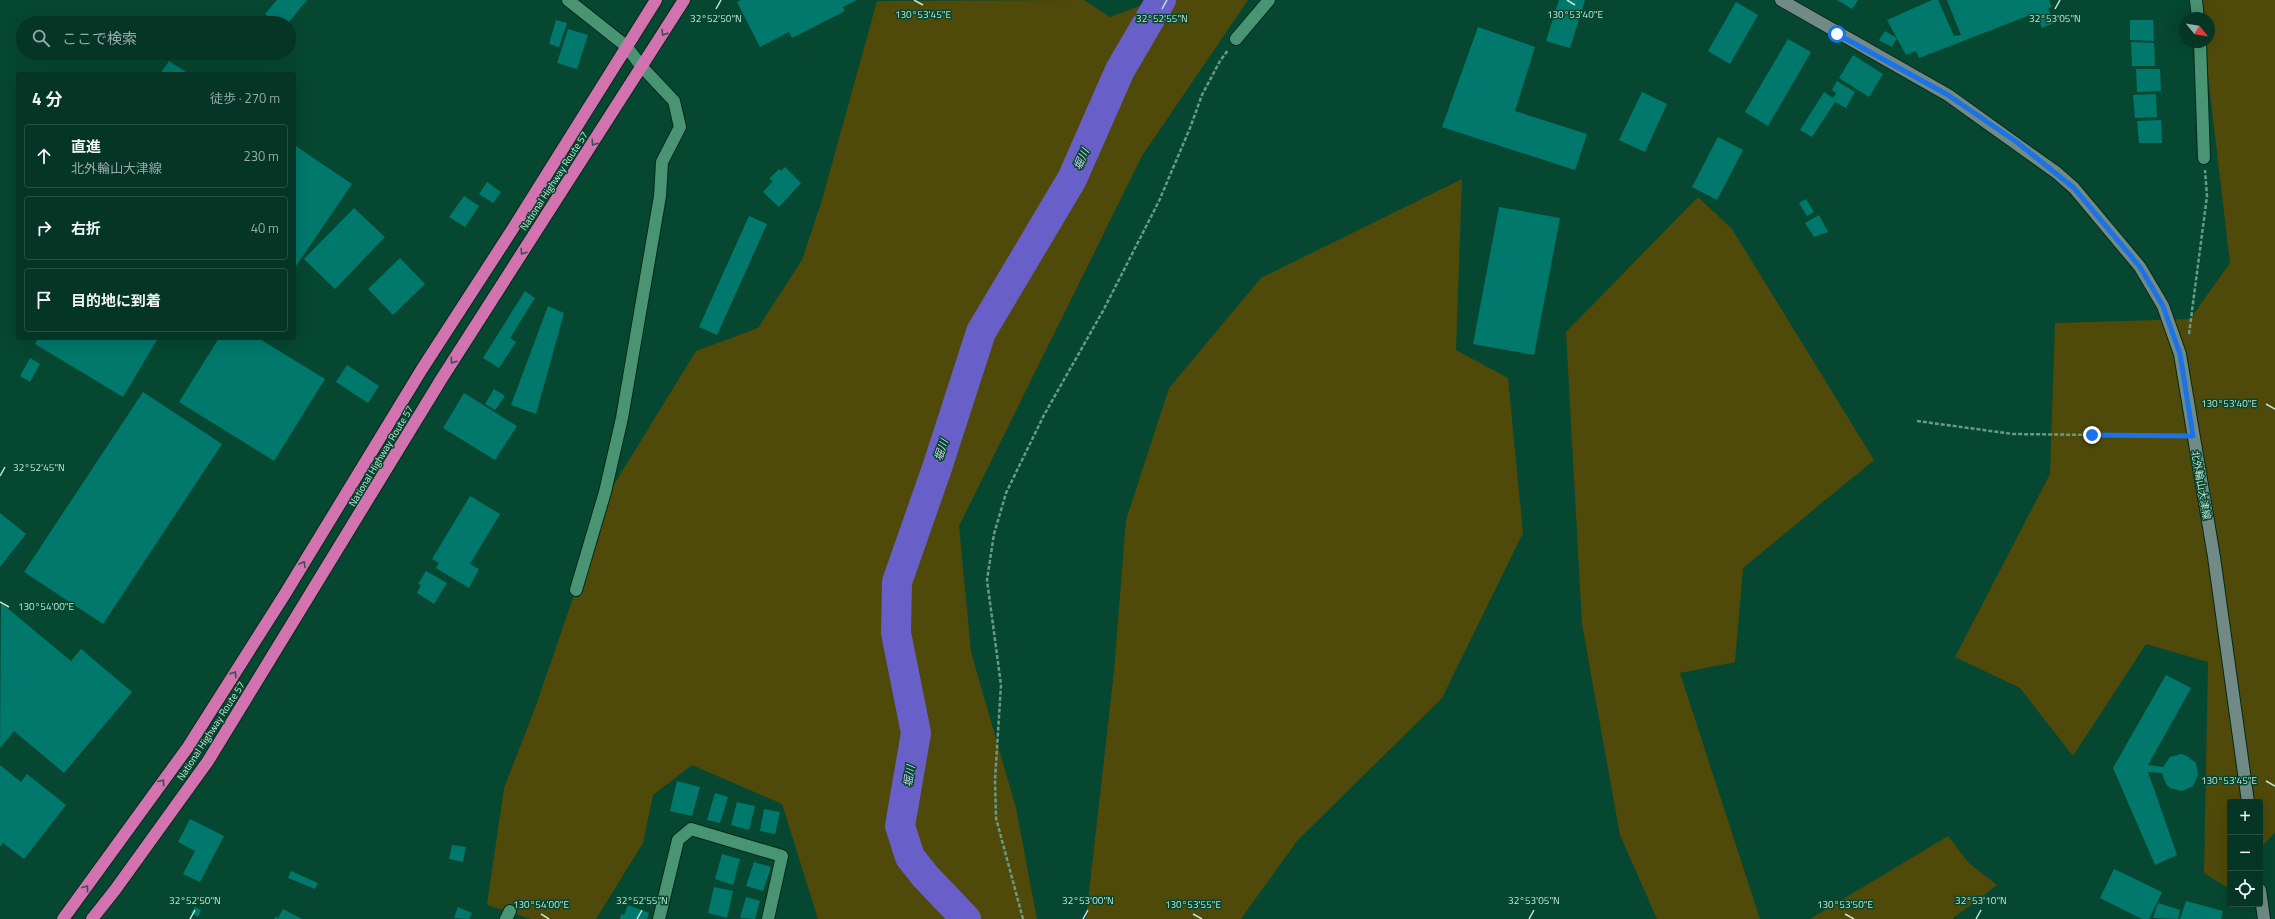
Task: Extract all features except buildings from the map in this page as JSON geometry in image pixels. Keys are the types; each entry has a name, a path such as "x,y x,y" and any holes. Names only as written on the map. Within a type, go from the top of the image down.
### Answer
{"highway":[{"name":"National Highway Route 57","path":"63,919 188,747 285,594 422,368 512,230 656,0"},
{"name":"National Highway Route 57","path":"92,919 116,890 208,760 442,378 684,0"}],"main road":[{"name":"北外輪山大津線","path":"1781,0 1948,95 2018,143 2074,188 2140,267 2163,306 2180,354 2214,557 2248,799"},
{"path":"2262,907 2264,919"}],"street":[{"path":"568,0 626,46 642,67 674,101 680,127 662,162 660,196 622,418 605,492 576,590"},
{"path":"1236,39 1268,0"},
{"path":"2196,0 2197,12"},
{"path":"2200,48 2204,158"},
{"path":"659,919 678,840 691,829 782,856 768,919"}],"path":[{"path":"1023,919 996,818 995,780 1001,685 987,580 994,534 1006,493 1044,415 1104,309 1159,201 1190,128 1202,95 1220,60 1236,39"},
{"path":"2189,342 2207,196 2204,158"},
{"path":"1917,421 2013,434 2193,436"}],"shaded area":[{"path":"1084,0 1110,17 1156,0 1248,0 1142,156 959,526 971,652 1016,808 1037,919 818,919 782,804 692,765 653,795 643,843 596,919 531,919 487,905 504,788 534,711 610,491 696,351 758,328 802,260 822,200 877,1"},
{"path":"2199,0 2275,0 2275,832 2263,846 2263,799 2227,799 2227,887 2204,873 2208,662 2146,644 2073,756 2020,688 1955,657 2050,474 2055,323 2190,319 2230,263 2205,48 2215,48 2215,12 2200,12"},
{"path":"1462,179 1456,350 1508,378 1523,533 1442,698 1297,841 1241,919 1086,919 1114,671 1126,520 1169,388 1261,278"},
{"path":"1698,197 1732,229 1874,460 1743,568 1735,662 1680,673 1760,919 1657,919 1620,835 1582,624 1566,332"},
{"path":"1948,836 1969,863 1997,885 1952,919 1810,919"}],"waterway":[{"name":"堀川","path":"966,919 925,876 910,857 900,826 916,733 896,633 897,582 937,468 981,332 1072,179 1120,70 1161,0"}],"route":[{"path":"1837,34 1948,95 2018,143 2074,188 2140,267 2163,306 2180,354 2193,436 2092,435"}]}
